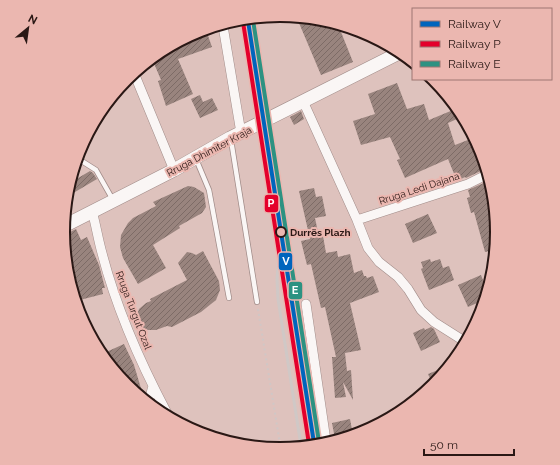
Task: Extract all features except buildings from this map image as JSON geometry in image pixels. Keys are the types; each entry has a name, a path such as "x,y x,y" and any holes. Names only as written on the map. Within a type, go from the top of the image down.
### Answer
{"street":[{"path":"223,30 236,135"},
{"name":"Rruga Dhimiter Kraja","path":"70,223 174,170 236,135 394,55"},
{"path":"136,79 174,170"},
{"path":"303,101 357,220 368,248 379,262 398,277 408,288 421,310 434,322 461,339"},
{"name":"Rruga Ledi Dajana","path":"357,220 468,184 483,177"},
{"name":"Rruga Turgut Ozal","path":"92,211 102,253 115,296 152,386 165,409"},
{"path":"306,304 326,438"},
{"path":"149,398 152,386"}],"lane":[{"path":"236,135 257,302"},
{"path":"196,158 209,190 229,298"},
{"path":"83,161 96,170 113,201"}],"path":[{"path":"257,302 280,443"}],"railway":[{"path":"280,232 277,280 278,299 300,442"}],"rail line":[{"name":"E","path":"254,24 319,439"},
{"name":"P","path":"244,25 308,441"},
{"name":"V","path":"249,25 314,440"}],"place":[{"name":"Durrës Plazh","path":"281,232"}]}
